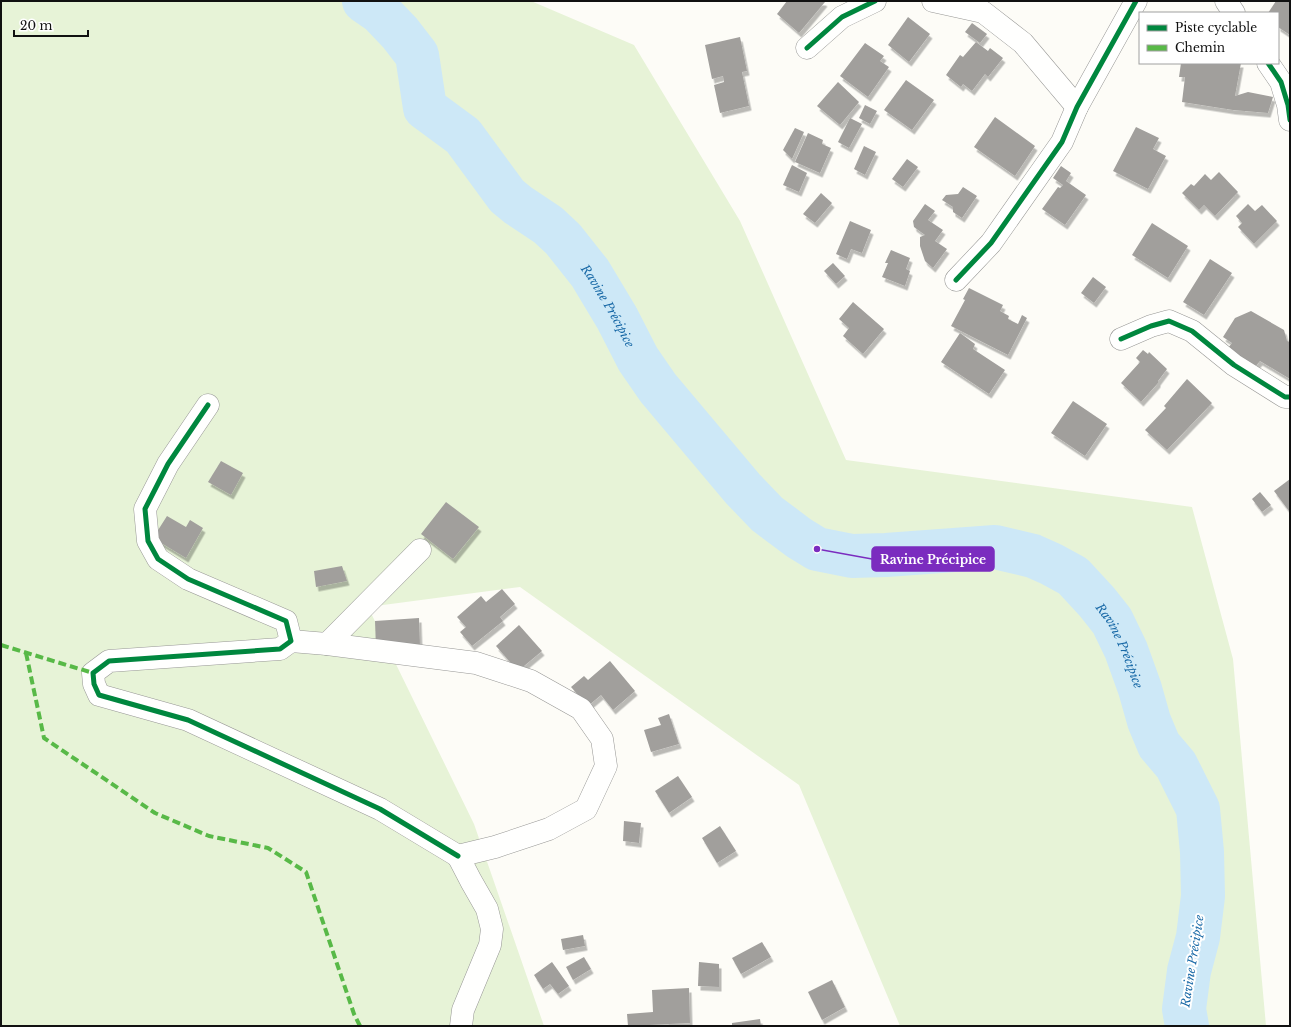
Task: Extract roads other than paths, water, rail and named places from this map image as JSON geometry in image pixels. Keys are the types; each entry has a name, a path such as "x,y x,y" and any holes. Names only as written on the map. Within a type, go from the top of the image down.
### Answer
{"street":[{"path":"807,48 842,17 875,1"},
{"path":"933,1 983,12 1023,43 1077,107"},
{"path":"956,280 991,243 1062,142 1077,107 1136,1"},
{"path":"1226,1 1233,12"},
{"path":"1269,64 1281,82 1288,105 1290,120"},
{"path":"1121,339 1151,326 1169,321 1192,331 1234,365 1286,397 1290,397"},
{"path":"208,406 168,464 145,509 148,541 158,559 188,579 286,621 290,641"},
{"path":"327,644 420,550"},
{"path":"458,856 495,847 549,829 586,808 606,766 602,739 581,709 531,681 476,663 327,644 290,641 280,649 109,661 93,673 94,684 99,695 188,720 380,808 458,856 487,909 492,929 490,945 463,1010 461,1026"}],"waterway":[{"name":"Ravine Précipice","path":"364,1 380,12 400,33 417,55 425,108 463,136 507,196 548,225 563,239 590,273 617,318 638,359 658,388 743,489 767,514 799,538 817,549 852,556 995,547 1033,556 1073,576 1097,602 1112,621 1126,650 1140,689 1149,721 1159,745 1176,765 1198,809 1202,852 1203,896 1198,937 1189,971 1184,1009 1187,1026"}],"place":[{"name":"Ravine Précipice","path":"817,549"}]}
